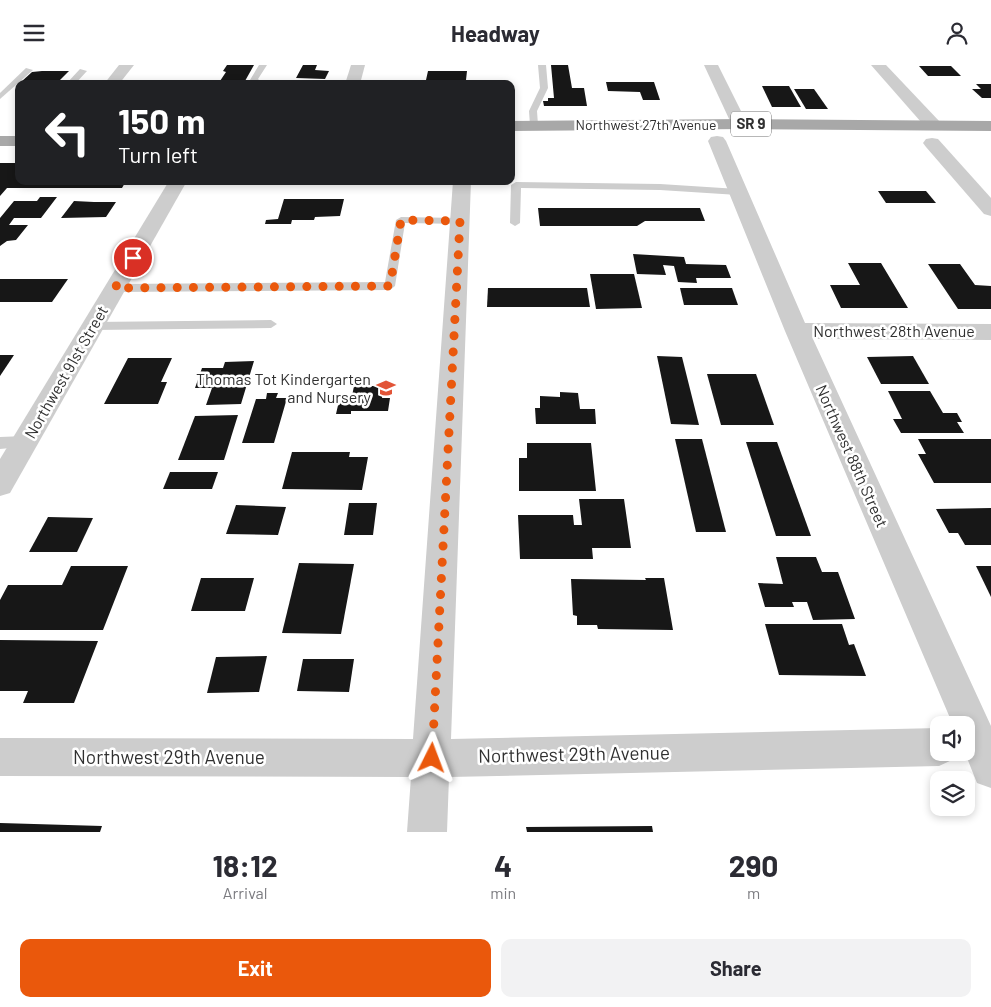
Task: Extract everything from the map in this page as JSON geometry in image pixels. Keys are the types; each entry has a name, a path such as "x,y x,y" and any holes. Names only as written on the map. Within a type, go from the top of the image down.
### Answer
{"main road":[{"name":"Northwest 27th Avenue","path":"515,126 744,124 933,135 952,143"},
{"path":"568,141 607,136 706,135 744,124 765,141"},
{"name":"Northwest 27th Avenue","path":"912,143 933,135 991,126"},
{"path":"0,141 15,141"},
{"name":"Northwest 27th Avenue","path":"515,142 638,141"}],"street":[{"path":"114,80 127,65"},
{"path":"353,80 358,65"},
{"path":"710,65 736,118 744,124"},
{"path":"878,65 991,210"},
{"name":"Northwest 88th Street","path":"717,141 797,331 982,752"},
{"name":"Northwest 91st Street","path":"0,485 176,185"},
{"path":"427,832 462,185"},
{"name":"Northwest 28th Avenue","path":"797,331 991,332"},
{"name":"Northwest 29th Avenue","path":"0,757 432,758 930,747"}],"lane":[{"path":"254,80 263,65"},
{"path":"534,125 533,111 544,88 542,65"},
{"path":"19,80 29,71"},
{"path":"74,80 83,71"},
{"path":"0,97 15,84"},
{"path":"515,223 516,185 660,187 738,192"},
{"path":"115,288 390,286 401,220 460,221"},
{"path":"93,325 271,324"},
{"path":"0,443 25,442"}],"building":[{"path":"227,65 254,65 246,80 221,80 226,72 223,71"},
{"path":"303,65 317,65 315,70 329,71 325,79 296,78"},
{"path":"551,65 568,65 572,88 584,88 587,106 544,106 543,101 548,101 548,98 554,98"},
{"path":"919,66 951,66 961,76 928,76"},
{"path":"69,71 60,80 23,80 32,72"},
{"path":"428,71 467,71 466,80 426,80"},
{"path":"606,82 654,82 660,100 643,100 640,92 608,91"},
{"path":"976,84 991,84 991,98 982,98 972,89 981,89"},
{"path":"762,86 789,86 801,107 772,107"},
{"path":"794,89 814,89 828,109 806,109"},
{"path":"0,163 15,163 15,185 124,185 122,188 7,188 0,196"},
{"path":"878,191 926,191 936,203 886,203"},
{"path":"40,197 57,197 41,218 14,218 9,225 28,225 16,240 7,241 0,246 0,218 14,201 37,201"},
{"path":"284,199 344,199 340,216 315,217 314,220 292,220 291,224 265,224 266,220 278,219"},
{"path":"74,201 116,202 106,217 61,218"},
{"path":"538,208 700,208 705,221 645,221 637,226 540,226"},
{"path":"633,254 684,257 686,264 726,265 731,278 696,278 697,283 678,282 674,266 663,265 666,275 637,274"},
{"path":"848,263 881,263 908,308 841,308 830,285 860,285"},
{"path":"928,264 960,264 975,285 991,286 991,309 958,309"},
{"path":"590,274 634,274 642,308 596,309"},
{"path":"0,279 68,279 52,302 0,302"},
{"path":"488,288 587,288 590,307 487,307"},
{"path":"680,288 732,288 738,305 684,305"},
{"path":"0,355 14,355 0,376"},
{"path":"657,356 682,357 699,425 671,424"},
{"path":"913,356 929,384 881,384 867,357"},
{"path":"128,358 172,358 161,382 167,382 158,404 104,404"},
{"path":"254,361 241,404 206,405 212,388 195,388 202,368 223,368 225,362"},
{"path":"707,374 756,374 774,425 721,425"},
{"path":"354,386 384,386 382,398 390,398 388,411 351,411 351,414 336,414 339,401 351,401"},
{"path":"888,391 930,391 943,413 957,413 962,422 957,422 964,433 901,433 893,419 902,419"},
{"path":"560,392 578,393 580,409 595,409 596,424 536,424 535,408 540,408 540,396 560,397"},
{"path":"267,393 278,393 276,398 287,398 274,443 242,443 256,399 266,399"},
{"path":"238,415 224,460 178,460 195,416"},
{"path":"675,439 702,439 726,532 696,532"},
{"path":"918,439 991,439 991,483 934,483 918,454 926,454"},
{"path":"746,442 777,442 811,536 776,536"},
{"path":"527,443 591,443 596,491 519,491 519,458 527,458"},
{"path":"292,452 350,452 349,457 368,457 362,490 282,489"},
{"path":"170,472 218,472 212,489 163,489"},
{"path":"579,499 624,499 631,548 592,548 593,559 520,559 518,515 573,515 574,525 582,525"},
{"path":"349,503 377,503 373,535 344,535"},
{"path":"236,505 286,507 278,535 226,534"},
{"path":"991,508 991,545 965,545 958,533 949,533 936,509"},
{"path":"48,517 93,518 77,552 29,552"},
{"path":"776,557 816,557 822,572 838,572 855,619 813,620 807,602 792,602 794,607 765,607 758,583 783,584"},
{"path":"299,563 354,564 341,634 282,633"},
{"path":"71,566 128,566 103,630 0,630 0,600 8,585 62,585"},
{"path":"976,566 991,566 991,597"},
{"path":"201,578 254,578 245,611 191,611"},
{"path":"645,578 664,578 673,630 598,629 597,625 577,625 577,616 573,615 571,579 646,580"},
{"path":"765,624 842,624 849,645 854,644 866,676 779,675"},
{"path":"0,640 98,641 74,703 23,703 28,691 0,691"},
{"path":"267,656 259,692 207,693 216,657"},
{"path":"303,659 354,659 349,692 297,691"},
{"path":"0,823 102,826 100,832 0,832"},
{"path":"652,826 653,832 527,832 526,827"}],"place":[{"name":"Thomas Tot Kindergarten and Nursery","path":"386,388"}],"route":[{"path":"133,258 115,288 155,289 179,286 390,286 401,220 460,221 432,758"}]}
